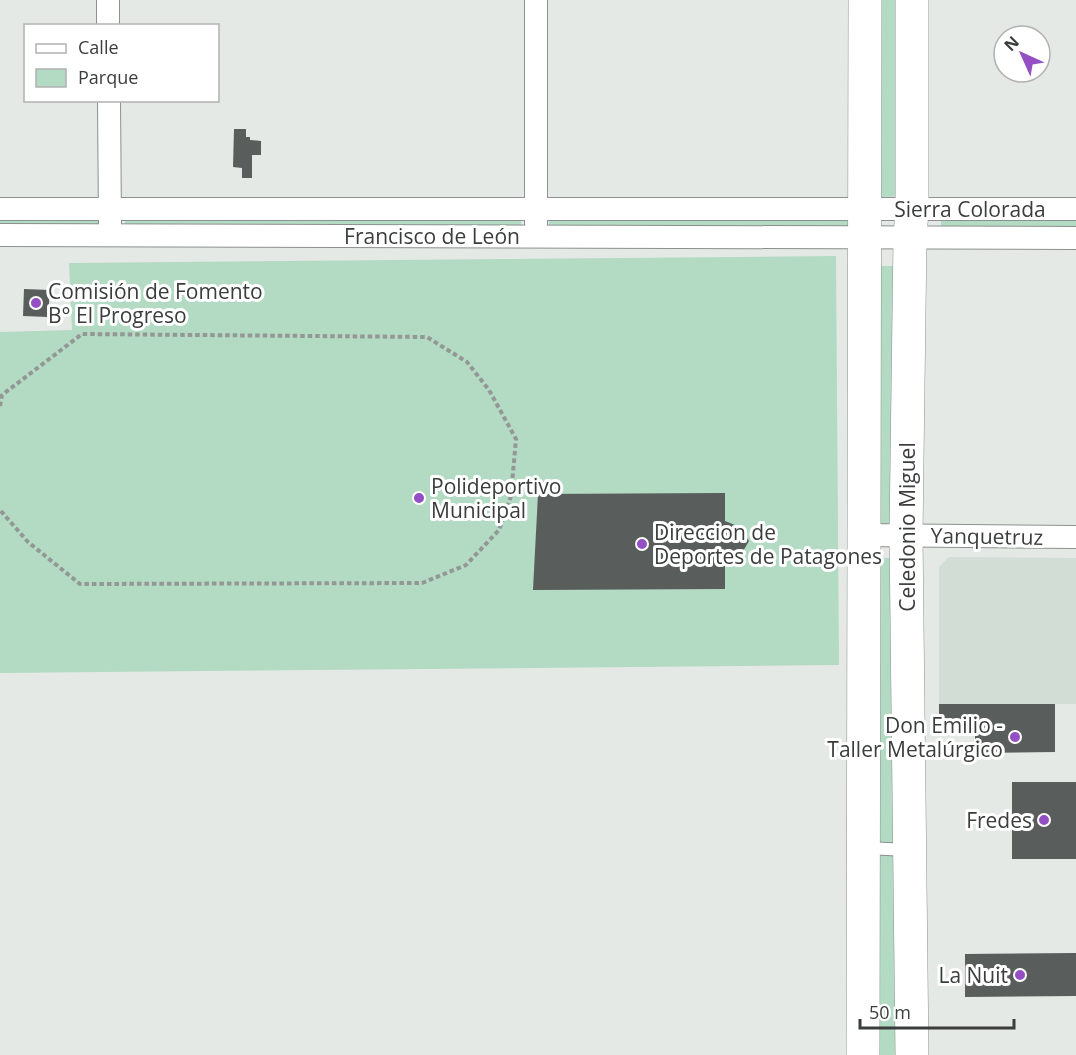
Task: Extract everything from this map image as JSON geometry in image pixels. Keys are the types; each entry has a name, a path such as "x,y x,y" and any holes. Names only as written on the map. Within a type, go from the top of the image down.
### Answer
{"street":[{"path":"108,0 108,24"},
{"path":"536,0 536,237"},
{"name":"Celedonio Miguel","path":"863,1055 862,535 865,0"},
{"name":"Celedonio Miguel","path":"912,0 906,535 912,1055"},
{"path":"109,102 110,235"},
{"name":"Francisco de León","path":"0,209 536,208 864,223"},
{"name":"Sierra Colorada","path":"911,224 1076,209"},
{"name":"Francisco de León","path":"0,235 536,237 864,223"},
{"name":"Sierra Colorada","path":"864,223 911,224 1076,238"},
{"name":"Yanquetruz","path":"862,535 1076,537"}],"lane":[{"path":"862,848 909,850"}],"path":[{"path":"0,406 2,395 28,372 82,334 427,338 468,362 489,390 516,440 511,496 500,530 466,565 422,583 80,584 28,542 0,510"}],"shaded area":[{"path":"949,557 1076,558 1076,704 939,704 939,567"}],"green space":[{"path":"877,0 902,0 905,196 881,197"},
{"path":"521,213 521,225 125,228 125,216"},
{"path":"0,215 103,215 104,226 0,227"},
{"path":"549,216 851,217 851,228 549,228"},
{"path":"1076,217 1076,230 941,232 941,219"},
{"name":"Polideportivo Municipal","path":"836,256 839,665 0,673 0,332 72,330 69,263"},
{"path":"878,266 901,266 901,527 878,527"},
{"path":"876,558 900,558 901,1055 877,1055"}],"building":[{"path":"234,129 246,129 246,137 250,137 250,140 261,141 261,155 252,155 252,178 242,178 242,168 233,167"},
{"name":"Comisión de Fomento B° El Progreso","path":"24,289 50,290 48,317 23,316"},
{"name":"Direccion de Deportes de Patagones","path":"725,493 725,521 740,527 749,541 742,553 734,560 725,561 725,589 533,590 538,494"},
{"name":"Don Emilio - Taller Metalúrgico","path":"939,704 1055,704 1055,752 975,753 975,722 946,722 939,716"},
{"name":"Fredes","path":"1012,782 1076,782 1076,859 1012,859"},
{"name":"La Nuit","path":"1076,953 1076,996 965,997 965,954"}],"place":[{"name":"Comisión de Fomento B° El Progreso","path":"36,303"},
{"name":"Polideportivo Municipal","path":"419,498"},
{"name":"Direccion de Deportes de Patagones","path":"642,544"},
{"name":"Don Emilio - Taller Metalúrgico","path":"1015,737"},
{"name":"Fredes","path":"1044,820"},
{"name":"La Nuit","path":"1020,975"}]}
